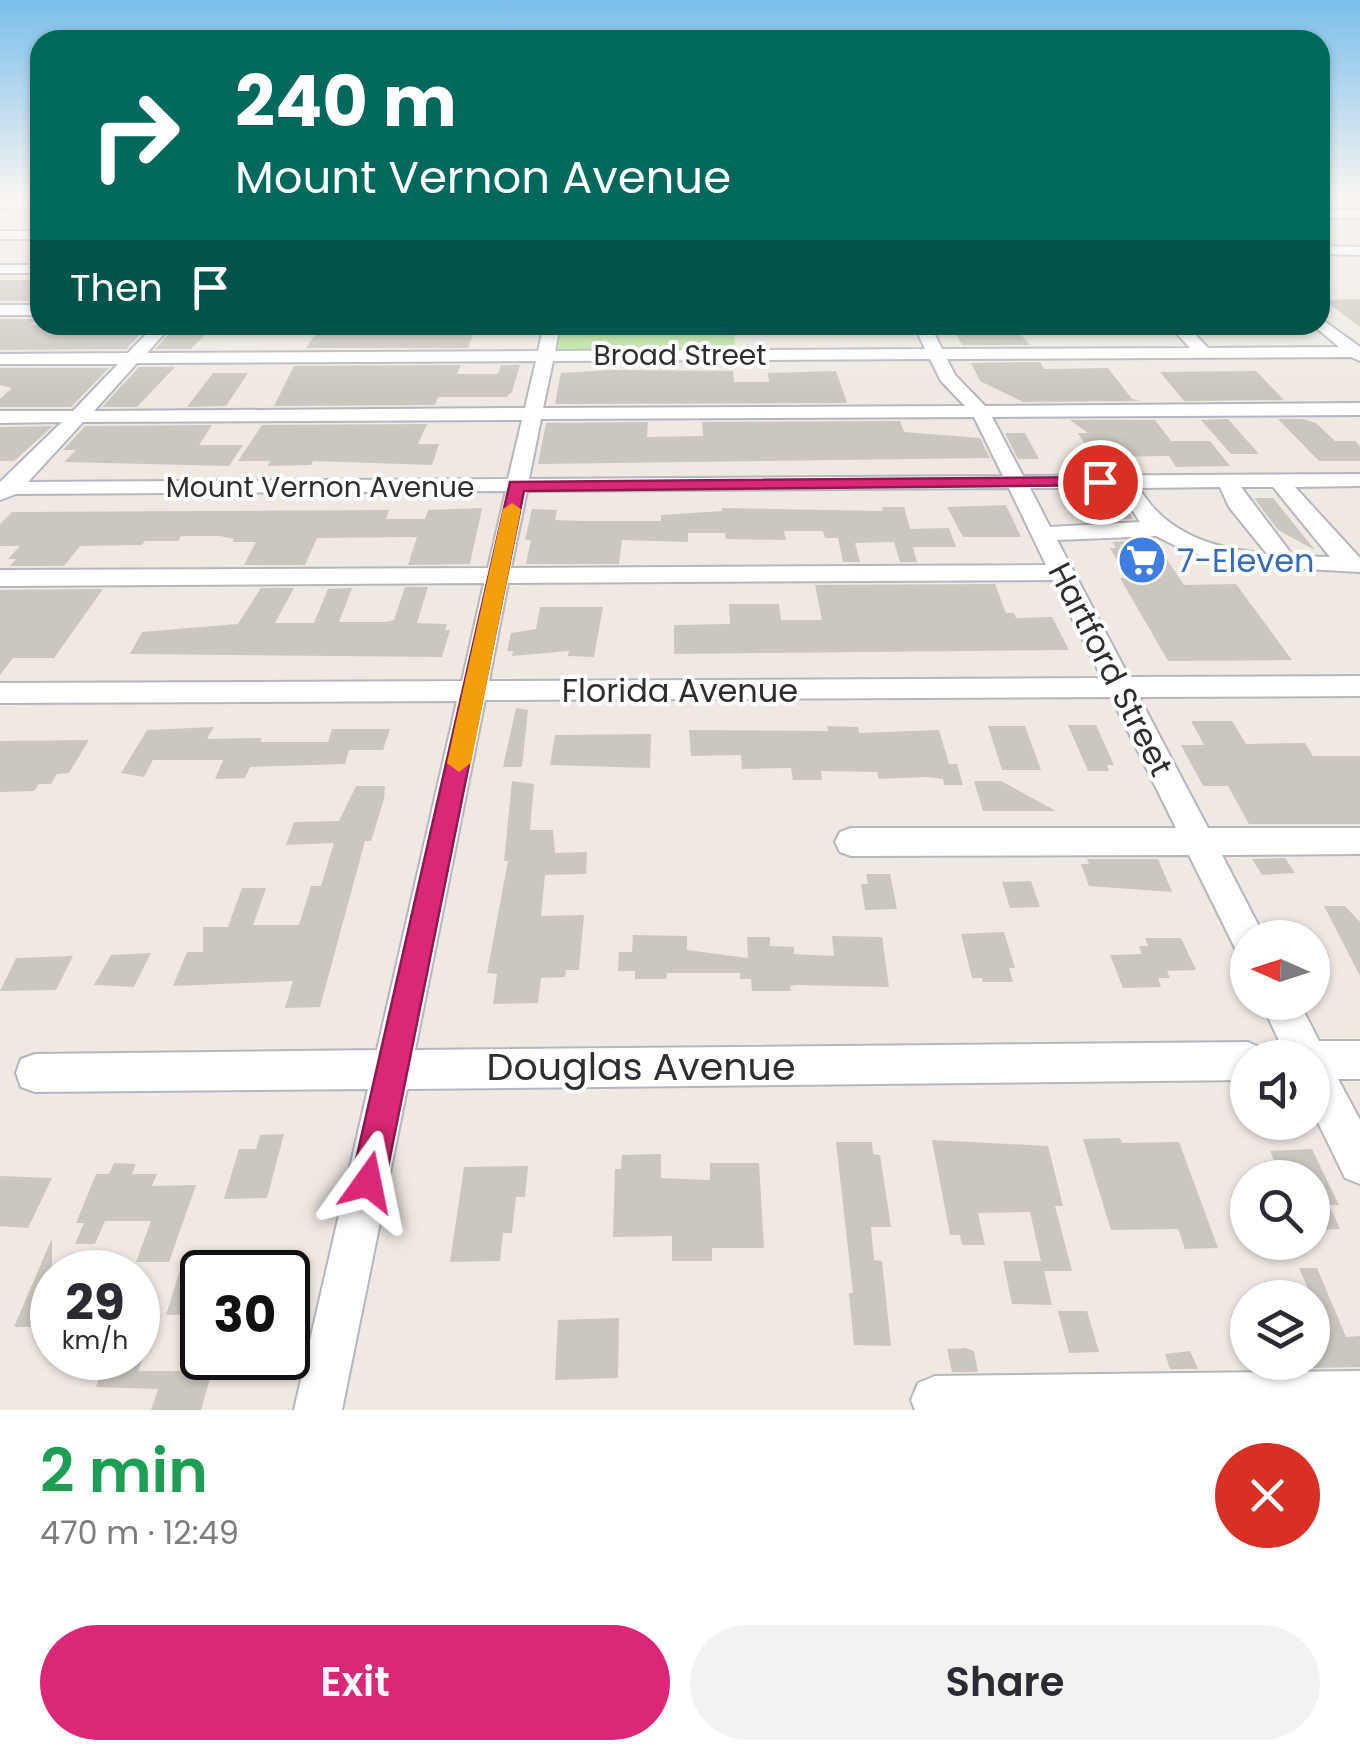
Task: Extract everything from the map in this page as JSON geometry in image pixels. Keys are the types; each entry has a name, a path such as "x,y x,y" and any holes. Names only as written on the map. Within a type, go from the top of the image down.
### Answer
{"street":[{"path":"0,269 30,269"},
{"path":"0,310 30,310"},
{"path":"1330,331 1358,353"},
{"path":"4,492 155,335"},
{"name":"Hartford Street","path":"927,335 947,377 980,410 1238,920"},
{"path":"1187,335 1204,353"},
{"path":"318,1410 548,340"},
{"name":"Broad Street","path":"0,359 133,358 548,340 936,354 1358,353"},
{"path":"0,417 1360,409"},
{"path":"1278,480 1356,572"},
{"path":"1356,572 1218,553 1151,522 1131,491 1228,481 1360,480"},
{"path":"1228,481 1237,502 1298,563"},
{"name":"Mount Vernon Avenue","path":"4,492 1017,482 1080,491 1131,491"},
{"path":"1080,491 1076,507 1087,529"},
{"path":"1044,534 1087,529 1164,529"},
{"path":"0,578 1062,572"},
{"name":"Florida Avenue","path":"0,693 1360,686"},
{"path":"851,842 1360,840"},
{"path":"1330,1059 1360,1060"},
{"name":"Douglas Avenue","path":"35,1073 1230,1061"},
{"path":"1330,1103 1360,1162"},
{"path":"935,1400 1360,1394"}],"green space":[{"path":"555,335 734,335 735,350 561,350 554,349"}],"building":[{"path":"0,280 30,280 30,301 0,301"},
{"path":"1360,299 1360,327 1330,304 1330,300"},
{"path":"0,319 30,319 30,335 139,335 126,349 0,350"},
{"path":"168,335 204,335 191,349 155,349"},
{"path":"315,335 473,335 468,348 306,348"},
{"path":"956,335 1021,335 1030,345 962,345"},
{"path":"1040,362 1044,369 1108,368 1132,399 1141,401 1023,402 980,381 971,363"},
{"path":"461,365 457,374 498,374 501,365 520,365 512,392 506,397 438,397 435,405 274,406 294,366"},
{"path":"139,367 175,367 137,407 102,407"},
{"path":"0,368 109,368 71,407 0,407 0,399 12,388 0,385"},
{"path":"733,371 734,382 769,382 768,373 836,371 847,403 555,404 561,373"},
{"path":"1256,371 1284,400 1184,401 1160,372"},
{"path":"213,373 248,373 226,406 187,407"},
{"path":"1228,419 1259,454 1231,454 1201,420"},
{"path":"1278,419 1303,419 1316,423 1335,441 1355,441 1360,446 1360,461 1319,461"},
{"path":"1070,420 1155,420 1171,441 1210,441 1230,466 1176,467 1169,456 1093,457 1078,433 1088,433"},
{"path":"900,421 904,432 980,438 990,458 538,464 546,423 648,422 647,437 703,436 702,422"},
{"path":"427,424 418,444 439,444 432,465 313,461 311,465 268,466 270,461 238,461 262,425"},
{"path":"212,425 199,445 243,445 229,466 64,462 76,450 63,450 85,426"},
{"path":"53,426 14,461 0,461 0,427"},
{"path":"1005,433 1025,433 1039,459 1018,459"},
{"path":"1254,498 1273,498 1315,550 1278,530"},
{"path":"1006,505 1021,537 963,537 947,507"},
{"name":"7-Eleven","path":"1090,505 1124,505 1133,519 1099,520"},
{"path":"882,507 904,507 910,529 949,528 956,547 913,547 917,562 900,562 894,542 855,543 860,562 843,562 838,538 825,538 823,531 784,531 786,540 726,539 725,533 688,533 688,542 622,540 619,564 526,564 531,540 525,540 532,509 557,510 555,520 661,521 661,515 722,508 883,511"},
{"path":"482,508 470,564 408,565 417,537 317,538 305,565 244,565 256,542 232,542 234,539 220,536 181,536 178,541 145,541 142,545 80,546 64,566 10,566 16,559 8,559 20,546 0,546 0,524 12,512 389,510 386,519 425,519 428,510"},
{"path":"1154,540 1184,585 1236,584 1292,660 1168,661 1120,578 1128,578 1110,548 1116,548 1112,542"},
{"path":"995,584 1006,613 1014,613 1016,618 1052,617 1069,650 674,654 674,625 730,624 729,604 779,604 781,620 822,620 815,585"},
{"path":"405,587 428,587 417,623 447,624 445,630 450,630 442,657 130,654 142,632 238,624 261,588 294,588 275,623 314,623 328,589 352,588 339,622 394,620"},
{"path":"103,589 54,658 13,658 0,675 0,590"},
{"path":"540,607 603,607 594,657 568,656 569,651 512,656 513,651 507,651 511,633 536,629"},
{"path":"516,708 528,710 522,767 503,767"},
{"path":"1191,721 1232,721 1246,744 1305,743 1313,756 1360,756 1360,824 1249,824 1228,786 1203,786 1181,745 1204,745"},
{"path":"1068,725 1096,725 1114,765 1107,765 1109,771 1088,771"},
{"path":"827,726 858,727 859,733 939,730 949,764 957,764 963,785 944,785 943,779 927,777 879,779 877,772 821,771 822,780 793,780 791,768 742,769 741,755 691,756 689,730 828,731"},
{"path":"988,726 1025,726 1041,770 1002,770"},
{"path":"214,727 207,739 262,738 260,742 328,742 332,729 390,729 383,750 349,750 345,764 250,767 245,778 215,779 223,760 153,760 144,777 121,773 147,730"},
{"path":"651,734 650,768 550,765 555,735"},
{"path":"89,740 69,773 57,774 51,784 39,784 34,791 0,792 0,741"},
{"path":"512,781 534,784 530,830 553,830 555,853 587,852 586,874 545,875 541,916 584,915 579,970 566,970 565,977 541,978 538,1003 493,1004 497,974 487,973 508,861 504,861"},
{"path":"974,781 1001,781 1056,811 983,811"},
{"path":"356,786 385,786 384,799 371,841 365,841 320,1007 285,1008 293,981 173,986 187,952 203,952 203,927 228,927 242,888 266,888 253,925 299,925 311,886 321,886 334,843 286,845 294,822 339,821"},
{"path":"1285,858 1295,873 1262,875 1252,859"},
{"path":"1087,859 1158,859 1172,892 1089,886 1081,864 1089,864"},
{"path":"866,874 890,874 897,909 865,910 861,884 868,884"},
{"path":"1031,881 1040,907 1010,908 1002,882"},
{"path":"1324,906 1345,906 1360,922 1360,976"},
{"path":"1004,932 1015,968 1009,968 1013,982 972,978 961,934"},
{"path":"633,935 687,936 687,950 748,958 747,937 770,937 770,946 794,947 794,954 834,956 832,936 882,937 889,987 797,985 790,986 791,991 752,991 751,979 740,979 740,973 667,973 666,979 635,979 635,971 618,971 619,952 632,952"},
{"path":"1145,938 1181,938 1196,970 1167,971 1170,978 1158,978 1161,987 1123,988 1110,955 1142,954 1139,946 1148,946"},
{"path":"151,953 134,987 94,985 111,955"},
{"path":"73,956 56,990 0,991 16,958"},
{"path":"284,1134 267,1198 224,1199 239,1149 256,1149 260,1135"},
{"path":"1120,1138 1122,1143 1179,1142 1218,1248 1185,1249 1178,1229 1111,1230 1083,1139"},
{"path":"932,1140 1048,1146 1063,1206 1055,1206 1072,1271 1044,1271 1052,1305 1012,1304 1003,1261 1041,1261 1030,1212 978,1213 985,1245 962,1245 960,1235 950,1235"},
{"path":"836,1142 872,1142 873,1154 880,1155 891,1227 871,1227 874,1260 882,1261 891,1346 854,1345 849,1293 853,1293"},
{"path":"1312,1149 1317,1160 1274,1160 1270,1151"},
{"path":"661,1154 661,1178 710,1180 710,1163 759,1163 764,1248 712,1248 712,1261 672,1261 672,1236 613,1237 615,1169 621,1169 622,1155"},
{"path":"114,1163 136,1164 132,1174 157,1174 152,1186 196,1185 169,1262 160,1262 160,1250 140,1250 151,1221 105,1221 95,1244 75,1244 84,1223 76,1223 96,1174 109,1174"},
{"path":"528,1166 525,1197 516,1197 512,1233 503,1233 500,1261 450,1262 464,1167"},
{"path":"0,1176 52,1178 28,1228 0,1226"},
{"path":"1330,1186 1339,1205 1330,1205"},
{"path":"1330,1207 1340,1229 1330,1229"},
{"path":"1299,1268 1317,1268 1322,1280 1304,1280"},
{"path":"180,1270 180,1315 166,1315"},
{"path":"30,1290 30,1327 14,1327"},
{"path":"1330,1299 1346,1337 1360,1336 1360,1367 1330,1368"},
{"path":"1058,1311 1087,1311 1099,1352 1069,1353"},
{"path":"619,1318 618,1378 555,1380 558,1320"},
{"path":"947,1349 974,1351 978,1372 952,1372"},
{"path":"1190,1351 1198,1369 1170,1369 1165,1354"},
{"path":"160,1371 180,1371 180,1380 209,1380 201,1410 151,1410 158,1389 96,1387 99,1380 160,1380"}],"slow traffic":[{"path":"459,763 512,509"}],"place":[{"name":"7-Eleven","path":"1142,560"}],"route":[{"path":"368,1182 516,486 1100,482"}]}
